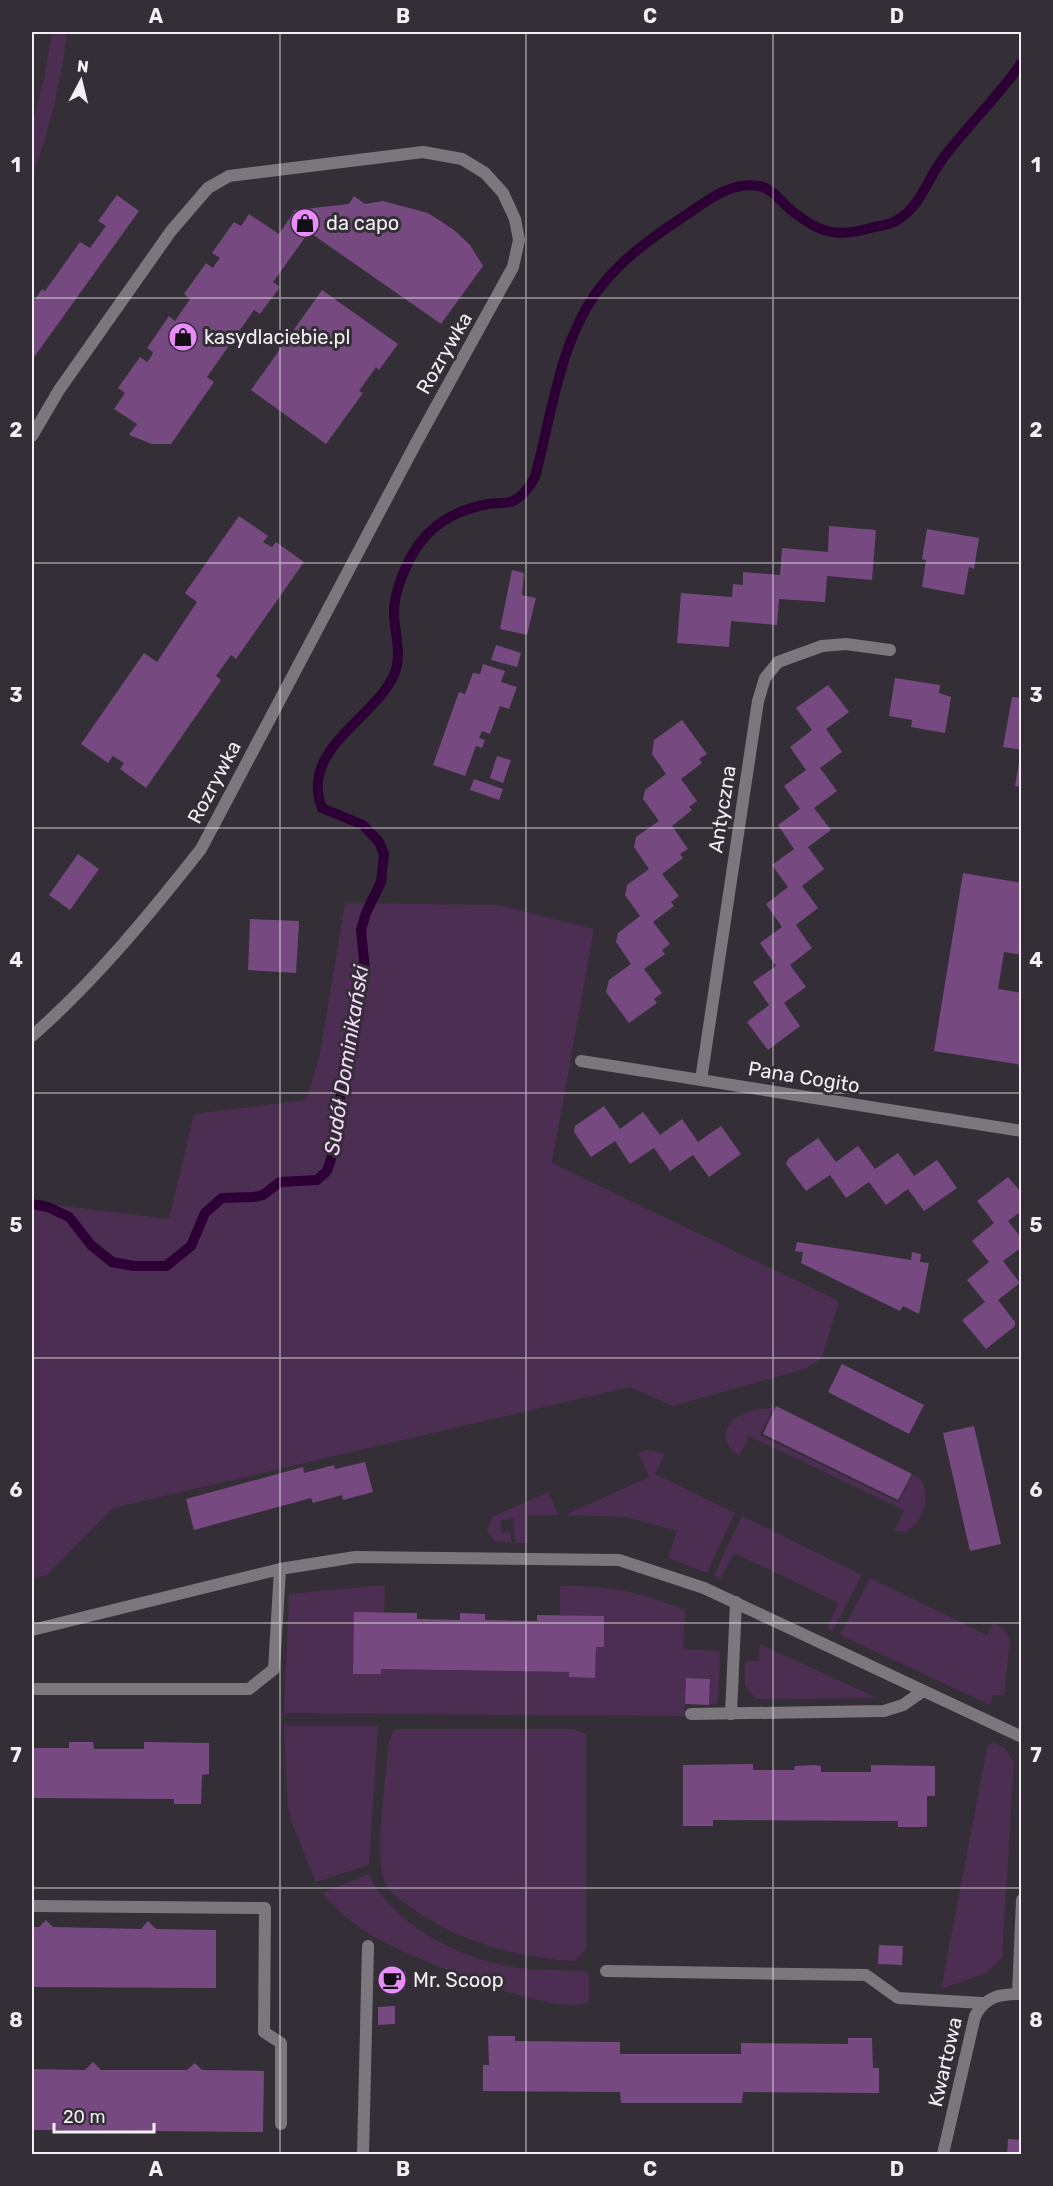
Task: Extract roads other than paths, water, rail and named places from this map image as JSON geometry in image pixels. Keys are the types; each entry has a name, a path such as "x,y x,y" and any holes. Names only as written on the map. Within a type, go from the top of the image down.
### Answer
{"street":[{"name":"Rozrywka","path":"32,436 64,381 171,231 208,188 229,176 423,152 462,159 485,173 503,193 514,219 519,240 513,267 421,434 201,849 154,909 72,998 32,1036"},
{"name":"Antyczna","path":"701,1080 758,701 765,678 778,662 822,646 846,644 890,650"},
{"name":"Pana Cogito","path":"581,1061 1022,1131"},
{"path":"32,1630 280,1569 355,1557 619,1560 704,1588 736,1602 1022,1737"},
{"path":"32,1689 249,1689 274,1669 280,1569"},
{"path":"731,1714 736,1602"},
{"path":"691,1714 884,1712 903,1705 922,1691"},
{"name":"Kwartowa","path":"943,2154 975,2016 982,2003 1003,1995 1020,1994 1022,1900"},
{"path":"32,1906 265,1908 264,2032 281,2043 281,2124"},
{"path":"363,2154 368,1946"},
{"path":"606,1971 866,1975 898,1998 982,2003"}],"waterway":[{"name":"Sudół Dominikański","path":"32,1204 48,1207 69,1217 91,1245 112,1262 134,1266 166,1266 191,1246 205,1213 222,1198 263,1195 280,1182 317,1180 327,1171 333,1153 344,1068 353,1040 356,995 365,970 361,930 366,913 381,882 384,854 379,842 363,825 322,808 318,787 321,769 329,752 384,691 394,675 398,659 394,620 396,595 414,551 433,529 449,517 478,506 512,502 529,487 535,477 558,379 585,310 608,278 641,247 715,196 743,186 753,185 767,189 801,218 830,232 850,232 896,221 912,208 944,157 1004,87 1022,62"}],"place":[{"name":"da capo","path":"305,223"},
{"name":"kasydlaciebie.pl","path":"183,337"},
{"name":"Mr. Scoop","path":"392,1980"}]}
